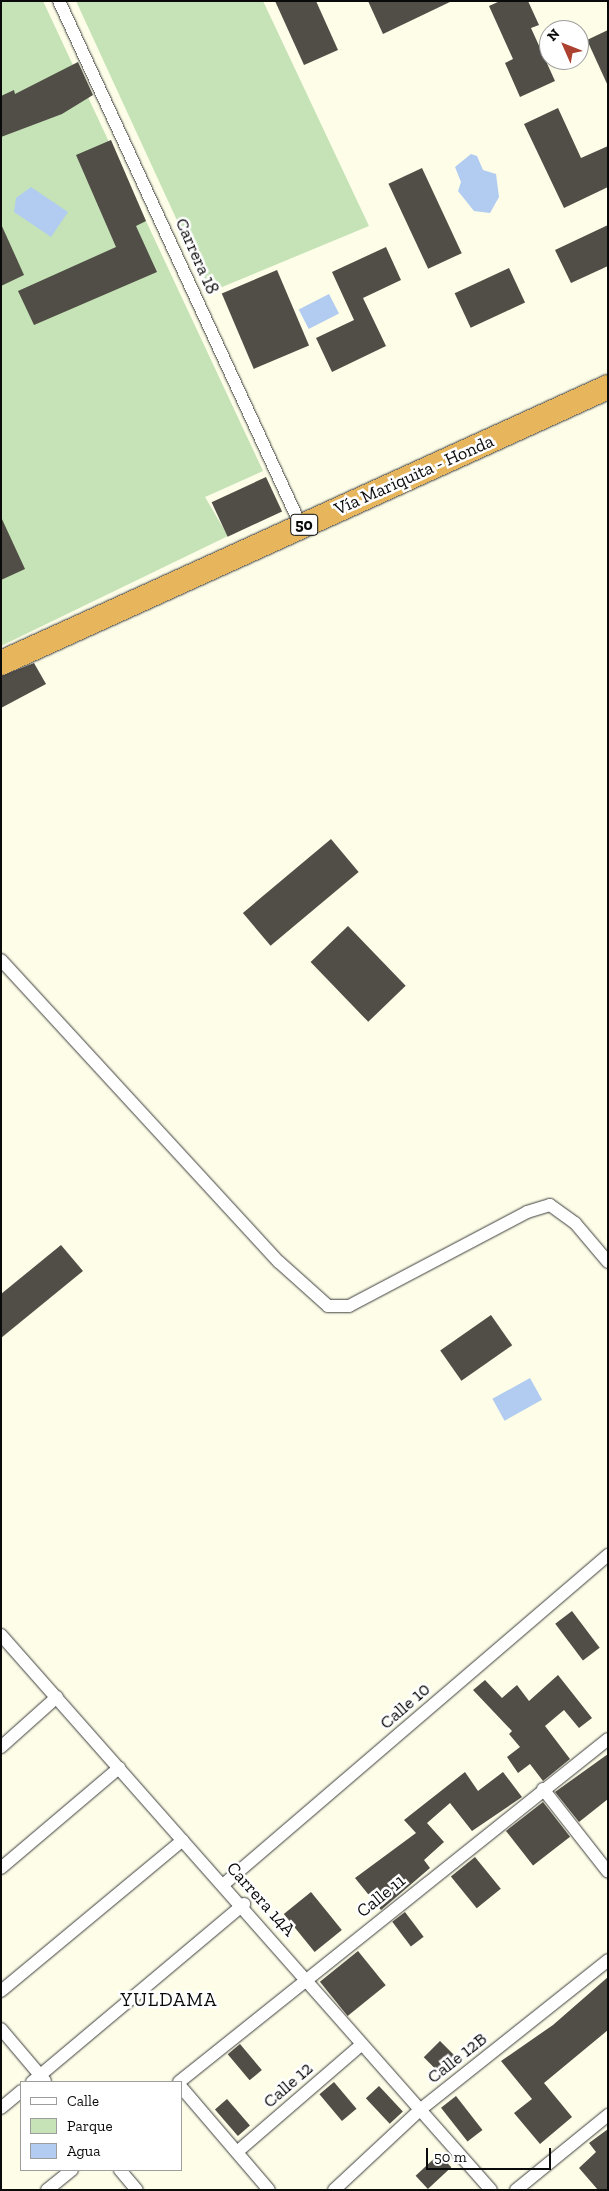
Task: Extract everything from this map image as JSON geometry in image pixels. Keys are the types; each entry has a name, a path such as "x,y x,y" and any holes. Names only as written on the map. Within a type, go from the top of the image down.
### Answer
{"highway":[{"name":"Vía Mariquita - Honda","path":"1,663 608,387"}],"street":[{"name":"Carrera 18","path":"59,1 301,526"},
{"path":"1,960 279,1262 328,1306 349,1306 534,1209 550,1205 558,1209 608,1262"},
{"name":"Calle 10","path":"224,1884 608,1555"},
{"name":"Carrera 14A","path":"1,1635 183,1840 244,1904 362,2044 421,2108 491,2190"},
{"path":"1,1746 57,1697"},
{"name":"Calle 11","path":"180,2081 543,1789 608,1739"},
{"path":"1,1868 119,1768"},
{"path":"543,1789 608,1872"},
{"path":"1,1991 183,1840"},
{"path":"1,2029 39,2080 244,1904"},
{"name":"Calle 12B","path":"334,2190 421,2108 608,1960"},
{"name":"Calle 12","path":"237,2152 362,2044"},
{"path":"182,2088 269,2190"},
{"path":"1,2108 20,2093"},
{"path":"516,2190 608,2115"},
{"path":"47,2190 71,2171"},
{"path":"121,2171 137,2190"}],"green space":[{"path":"1,1 43,1 263,471 205,497 228,536 1,646"},
{"path":"76,1 263,1 369,226 210,292"}],"water":[{"path":"471,154 477,156 483,170 496,174 499,197 490,213 474,211 458,191 461,182 455,167"},
{"path":"31,187 68,212 51,237 14,212 16,198"},
{"path":"329,294 339,314 309,329 299,309"},
{"path":"530,1378 542,1400 505,1421 492,1399"}],"building":[{"path":"275,1 316,1 338,50 304,65"},
{"path":"368,1 452,1 383,34"},
{"path":"500,1 528,1 539,25 531,28 539,46 539,70 550,70 555,81 520,97 505,63 513,59 489,6"},
{"path":"608,30 608,86 589,44 589,39"},
{"path":"78,62 93,95 62,114 1,137 1,96 14,90 15,94"},
{"path":"558,108 581,158 608,146 608,187 564,208 524,124"},
{"path":"111,140 146,221 136,226 157,272 34,325 18,291 116,247 76,155"},
{"path":"422,168 462,253 428,269 388,184"},
{"path":"1,224 24,275 1,286"},
{"path":"608,225 608,266 571,283 555,250"},
{"path":"386,247 401,280 363,298 386,346 332,372 316,338 354,320 332,272"},
{"path":"509,268 525,302 471,328 455,293"},
{"path":"277,270 309,345 254,369 222,293"},
{"path":"266,477 282,511 228,537 212,502"},
{"path":"1,517 25,569 1,580"},
{"path":"34,663 46,684 1,708 1,676"},
{"path":"331,839 359,872 271,946 243,913"},
{"path":"348,926 406,986 368,1022 311,962"},
{"path":"61,1245 83,1271 1,1338 1,1294"},
{"path":"491,1315 512,1345 461,1381 440,1351"},
{"path":"572,1611 600,1648 583,1660 555,1624"},
{"path":"558,1675 592,1718 579,1728 564,1710 545,1726 570,1759 543,1781 530,1764 518,1773 507,1757 520,1747 509,1734 512,1731 473,1690 485,1680 502,1698 517,1685 529,1701"},
{"path":"608,1754 608,1799 579,1822 555,1792"},
{"path":"465,1772 478,1791 503,1772 522,1797 472,1831 450,1803 427,1823 444,1842 424,1860 430,1868 381,1910 355,1878 416,1833 404,1820"},
{"path":"543,1802 570,1837 533,1866 506,1831"},
{"path":"475,1857 501,1889 477,1908 451,1877"},
{"path":"311,1892 342,1930 315,1952 284,1914"},
{"path":"405,1912 424,1937 411,1946 392,1922"},
{"path":"358,1951 386,1985 348,2016 320,1982"},
{"path":"608,1977 608,2030 544,2083 572,2117 540,2144 514,2113 532,2099 501,2061 553,2025"},
{"path":"440,2041 457,2058 441,2074 424,2057"},
{"path":"240,2044 262,2070 250,2080 228,2054"},
{"path":"334,2082 356,2109 342,2121 319,2094"},
{"path":"379,2086 403,2112 390,2124 366,2098"},
{"path":"456,2096 482,2130 468,2142 441,2108"},
{"path":"227,2099 250,2125 238,2136 215,2109"},
{"path":"608,2129 608,2190 598,2190 579,2168 596,2152 589,2143"},
{"path":"439,2154 451,2167 428,2189 416,2176"}],"district":[{"name":"YULDAMA","path":"169,2000"}]}
